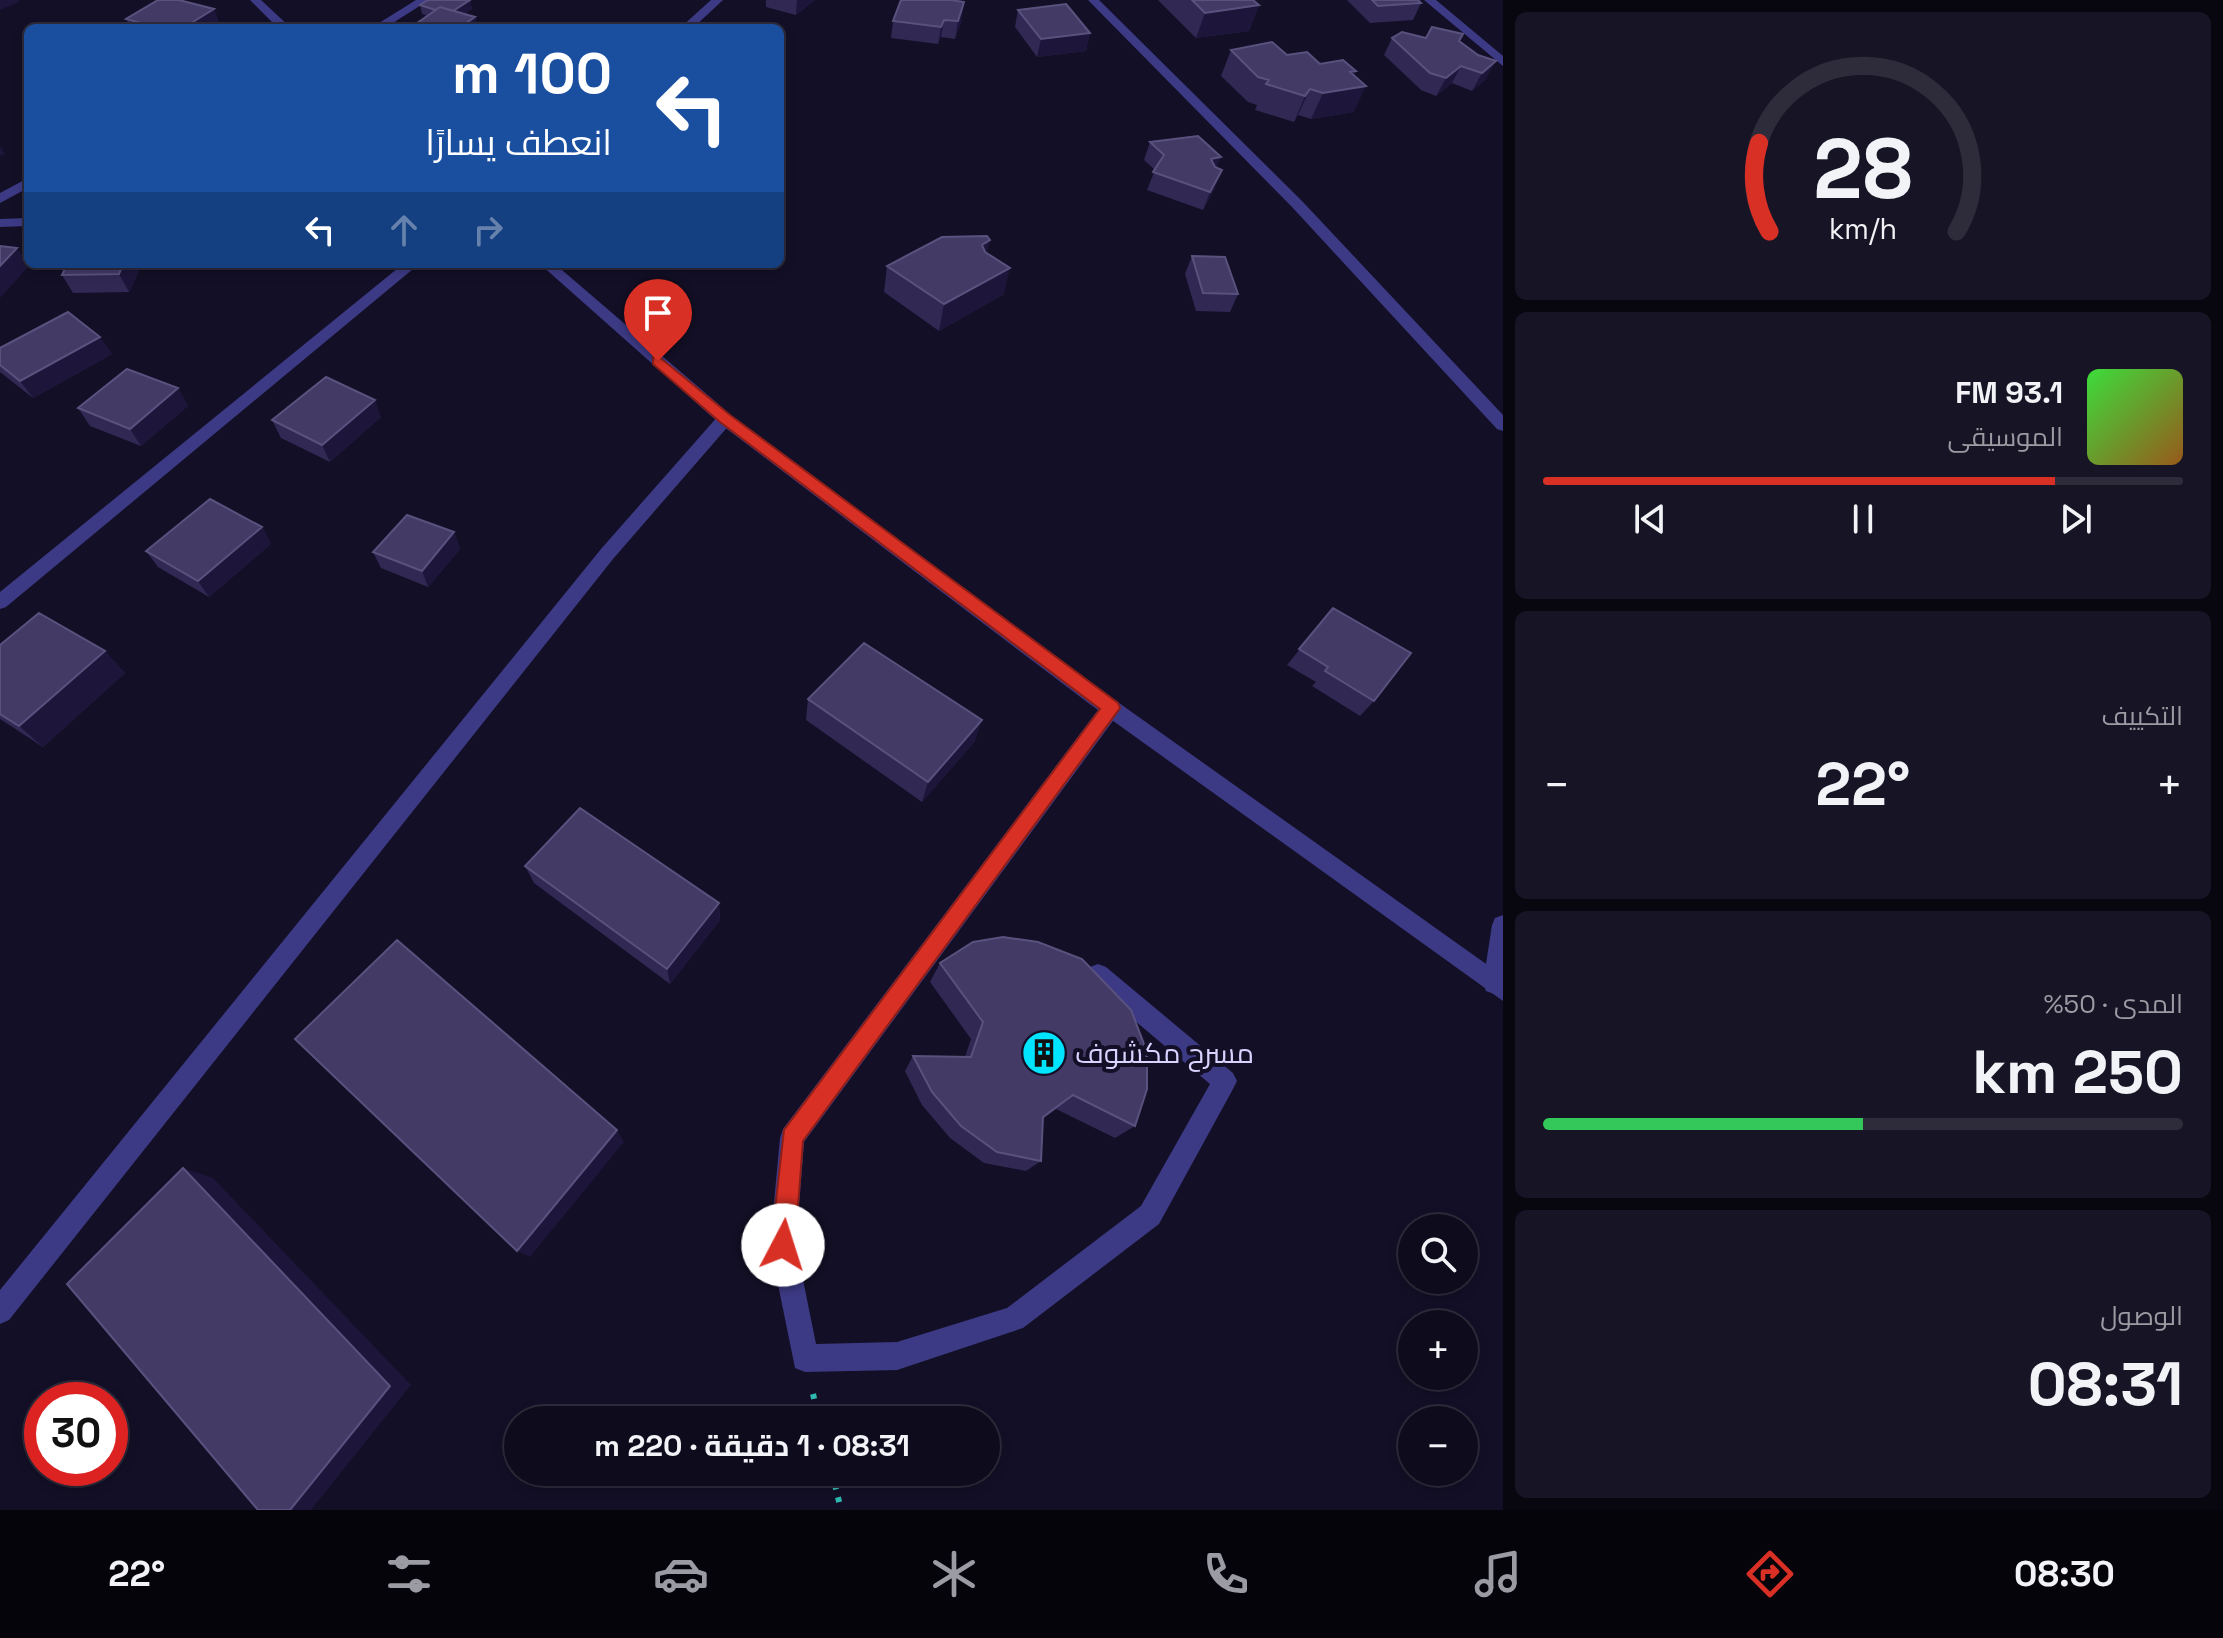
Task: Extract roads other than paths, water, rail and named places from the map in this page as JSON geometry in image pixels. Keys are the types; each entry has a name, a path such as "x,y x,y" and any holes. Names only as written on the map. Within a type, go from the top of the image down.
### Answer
{"street":[{"path":"255,0 279,24"},
{"path":"384,24 424,0"},
{"path":"691,24 718,0"},
{"path":"1093,0 1297,204 1503,425"},
{"path":"1429,0 1503,62"},
{"path":"0,199 24,184"},
{"path":"0,223 24,222"},
{"path":"0,602 407,268"},
{"path":"552,268 725,419 1111,708 1500,986"},
{"path":"0,1311 607,554 725,419"},
{"path":"1098,975 1225,1081 1150,1215 1014,1319 897,1356 805,1358 783,1245 792,1138 1111,708"},
{"path":"1500,986 1503,925"}],"place":[{"name":"مسرح مكشوف","path":"1044,1053"}]}
